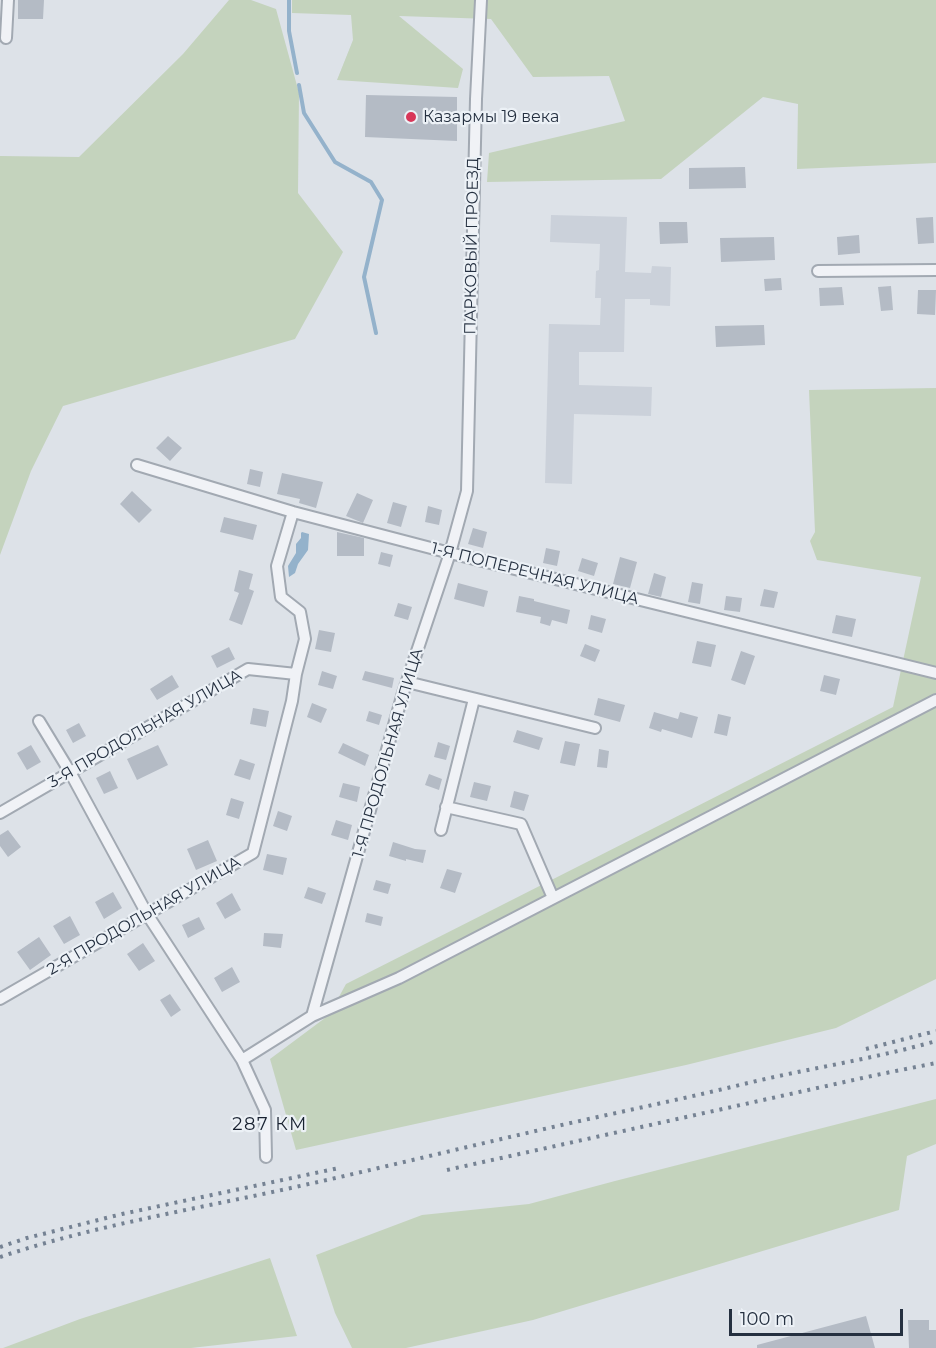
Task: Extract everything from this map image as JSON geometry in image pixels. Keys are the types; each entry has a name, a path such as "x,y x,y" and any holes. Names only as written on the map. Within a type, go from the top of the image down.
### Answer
{"street":[{"path":"6,38 8,0"},
{"name":"ПАРКОВЫЙ ПРОЕЗД","path":"467,491 476,99 481,0"},
{"path":"818,271 936,270"},
{"name":"1-Я ПОПЕРЕЧНАЯ УЛИЦА","path":"137,465 293,512 450,554 936,673"},
{"name":"1-Я ПРОДОЛЬНАЯ УЛИЦА","path":"312,1016 406,682 450,554 467,491"},
{"name":"2-Я ПРОДОЛЬНАЯ УЛИЦА","path":"0,999 253,853 292,701 305,639 300,612 281,597 277,566 293,512"},
{"name":"3-Я ПРОДОЛЬНАЯ УЛИЦА","path":"0,813 248,669 296,674"},
{"path":"406,682 595,728"},
{"path":"441,830 474,699"},
{"path":"242,1060 312,1016 399,978 936,700"},
{"path":"39,721 147,914 242,1060 265,1110 266,1157"},
{"path":"446,807 521,824 553,898"}],"shaded area":[{"path":"551,215 627,217 625,272 651,273 652,266 671,267 670,306 650,305 650,299 625,299 624,352 579,352 579,385 652,387 651,416 574,414 572,484 545,483 549,324 600,325 601,298 595,298 600,244 550,242"}],"green space":[{"path":"229,0 251,0 276,9 299,93 298,193 343,252 295,339 63,406 31,471 0,555 0,156 79,157 183,54"},
{"path":"292,0 936,0 936,163 797,169 798,104 763,97 661,179 487,182 489,153 625,121 609,76 533,77 491,19 399,16 463,69 458,88 337,80 353,40 351,15 292,13"},
{"path":"936,388 936,979 836,1028 686,1065 296,1150 270,1059 329,1015 346,984 893,707 921,577 817,560 810,541 815,532 809,390"},
{"path":"936,1099 936,1144 907,1156 899,1210 533,1320 406,1348 352,1348 335,1313 316,1255 422,1215 529,1204"},
{"path":"270,1258 297,1336 191,1348 3,1348 80,1319"}],"water":[{"path":"302,532 309,534 308,550 298,564 295,573 289,577 288,566 296,553 296,544"}],"building":[{"path":"18,0 44,0 43,19 18,19"},
{"name":"Казармы 19 века","path":"366,95 457,97 457,141 365,137"},
{"path":"745,167 746,188 689,189 689,168"},
{"path":"933,217 934,243 918,244 916,218"},
{"path":"659,222 687,222 688,243 660,244"},
{"path":"859,235 860,253 838,255 837,237"},
{"path":"774,237 775,260 721,262 720,238"},
{"path":"781,278 782,290 765,291 764,279"},
{"path":"891,286 893,310 881,311 878,287"},
{"path":"842,287 844,305 820,306 819,288"},
{"path":"918,290 936,290 935,315 917,314"},
{"path":"764,325 765,345 716,347 715,326"},
{"path":"168,436 182,448 170,461 156,448"},
{"path":"250,469 263,472 260,487 247,484"},
{"path":"282,473 323,482 316,508 299,503 300,499 277,494"},
{"path":"132,491 152,510 139,523 120,504"},
{"path":"357,493 373,500 363,523 346,516"},
{"path":"393,502 407,506 401,527 387,523"},
{"path":"428,506 442,510 439,525 425,522"},
{"path":"224,517 257,525 253,540 220,532"},
{"path":"473,528 487,532 483,548 468,544"},
{"path":"337,532 364,538 364,556 337,556"},
{"path":"546,548 560,551 557,566 543,563"},
{"path":"381,552 393,555 390,567 378,564"},
{"path":"620,557 637,562 630,588 613,584"},
{"path":"582,558 598,563 594,576 578,571"},
{"path":"239,570 253,574 249,589 254,591 242,625 229,620 239,593 234,591"},
{"path":"654,573 666,577 661,597 648,594"},
{"path":"692,582 703,584 700,604 688,602"},
{"path":"458,583 488,591 484,607 454,599"},
{"path":"764,589 778,592 774,608 760,606"},
{"path":"519,596 570,610 567,624 552,620 550,626 540,623 541,617 516,612"},
{"path":"726,596 742,598 740,612 724,610"},
{"path":"398,603 412,607 408,620 394,616"},
{"path":"591,615 606,619 602,633 588,629"},
{"path":"836,615 856,619 852,637 832,633"},
{"path":"319,630 335,633 331,652 315,649"},
{"path":"697,641 716,645 711,667 692,663"},
{"path":"585,644 600,650 595,662 580,656"},
{"path":"229,647 235,659 217,668 211,656"},
{"path":"741,651 755,656 745,685 731,680"},
{"path":"322,671 337,676 333,689 318,685"},
{"path":"365,671 394,678 392,688 362,680"},
{"path":"172,675 179,687 157,700 150,689"},
{"path":"824,675 840,679 836,695 820,691"},
{"path":"598,698 625,705 620,722 594,715"},
{"path":"312,703 327,709 321,723 307,717"},
{"path":"253,708 269,711 266,727 250,724"},
{"path":"369,711 382,715 379,725 366,721"},
{"path":"654,712 678,719 680,712 698,717 692,738 662,729 661,732 649,728"},
{"path":"718,714 731,717 727,736 714,733"},
{"path":"79,723 86,736 73,743 66,730"},
{"path":"517,730 543,738 539,750 513,742"},
{"path":"565,741 580,744 575,766 560,763"},
{"path":"438,742 450,746 446,760 434,757"},
{"path":"343,743 369,755 365,766 338,753"},
{"path":"31,745 41,762 27,770 17,753"},
{"path":"158,745 168,765 137,780 127,759"},
{"path":"599,749 609,751 607,768 597,767"},
{"path":"240,759 255,764 250,780 234,775"},
{"path":"110,771 118,788 104,794 96,778"},
{"path":"429,774 442,779 439,790 425,785"},
{"path":"474,782 491,786 487,801 470,797"},
{"path":"343,783 360,787 357,802 339,797"},
{"path":"514,791 529,795 524,811 510,807"},
{"path":"231,798 244,802 239,819 226,815"},
{"path":"278,811 292,816 287,831 273,826"},
{"path":"336,820 352,825 348,840 331,835"},
{"path":"8,830 21,847 8,857 0,846 0,835"},
{"path":"208,840 217,861 196,870 187,849"},
{"path":"393,842 426,850 423,863 389,856"},
{"path":"267,854 287,858 283,875 263,870"},
{"path":"447,869 462,873 455,893 440,888"},
{"path":"376,880 391,884 388,894 373,890"},
{"path":"308,887 326,893 322,904 304,898"},
{"path":"113,892 122,908 104,919 95,902"},
{"path":"232,893 241,910 225,919 216,903"},
{"path":"367,913 383,917 381,926 365,922"},
{"path":"70,916 80,935 64,944 53,926"},
{"path":"199,917 205,929 188,938 182,925"},
{"path":"264,933 283,934 281,948 263,946"},
{"path":"39,937 51,955 30,970 17,952"},
{"path":"143,943 155,961 139,971 127,954"},
{"path":"232,967 240,982 222,992 214,978"},
{"path":"170,994 181,1010 171,1017 160,1000"},
{"path":"866,1316 875,1348 757,1348 757,1345"},
{"path":"908,1320 929,1320 929,1330 936,1330 936,1348 909,1348"}],"waterway":[{"path":"289,0 289,31 297,73"},
{"path":"299,85 304,113 335,162 371,182 382,200 364,277 376,333"}],"railway":[{"path":"866,1049 936,1031"},
{"path":"0,1257 103,1228 310,1184 936,1041"},
{"path":"447,1170 936,1063"},
{"path":"0,1247 122,1214 339,1168"}],"place":[{"name":"Казармы 19 века","path":"411,117"}],"district":[{"name":"287 КМ","path":"270,1125"}]}
